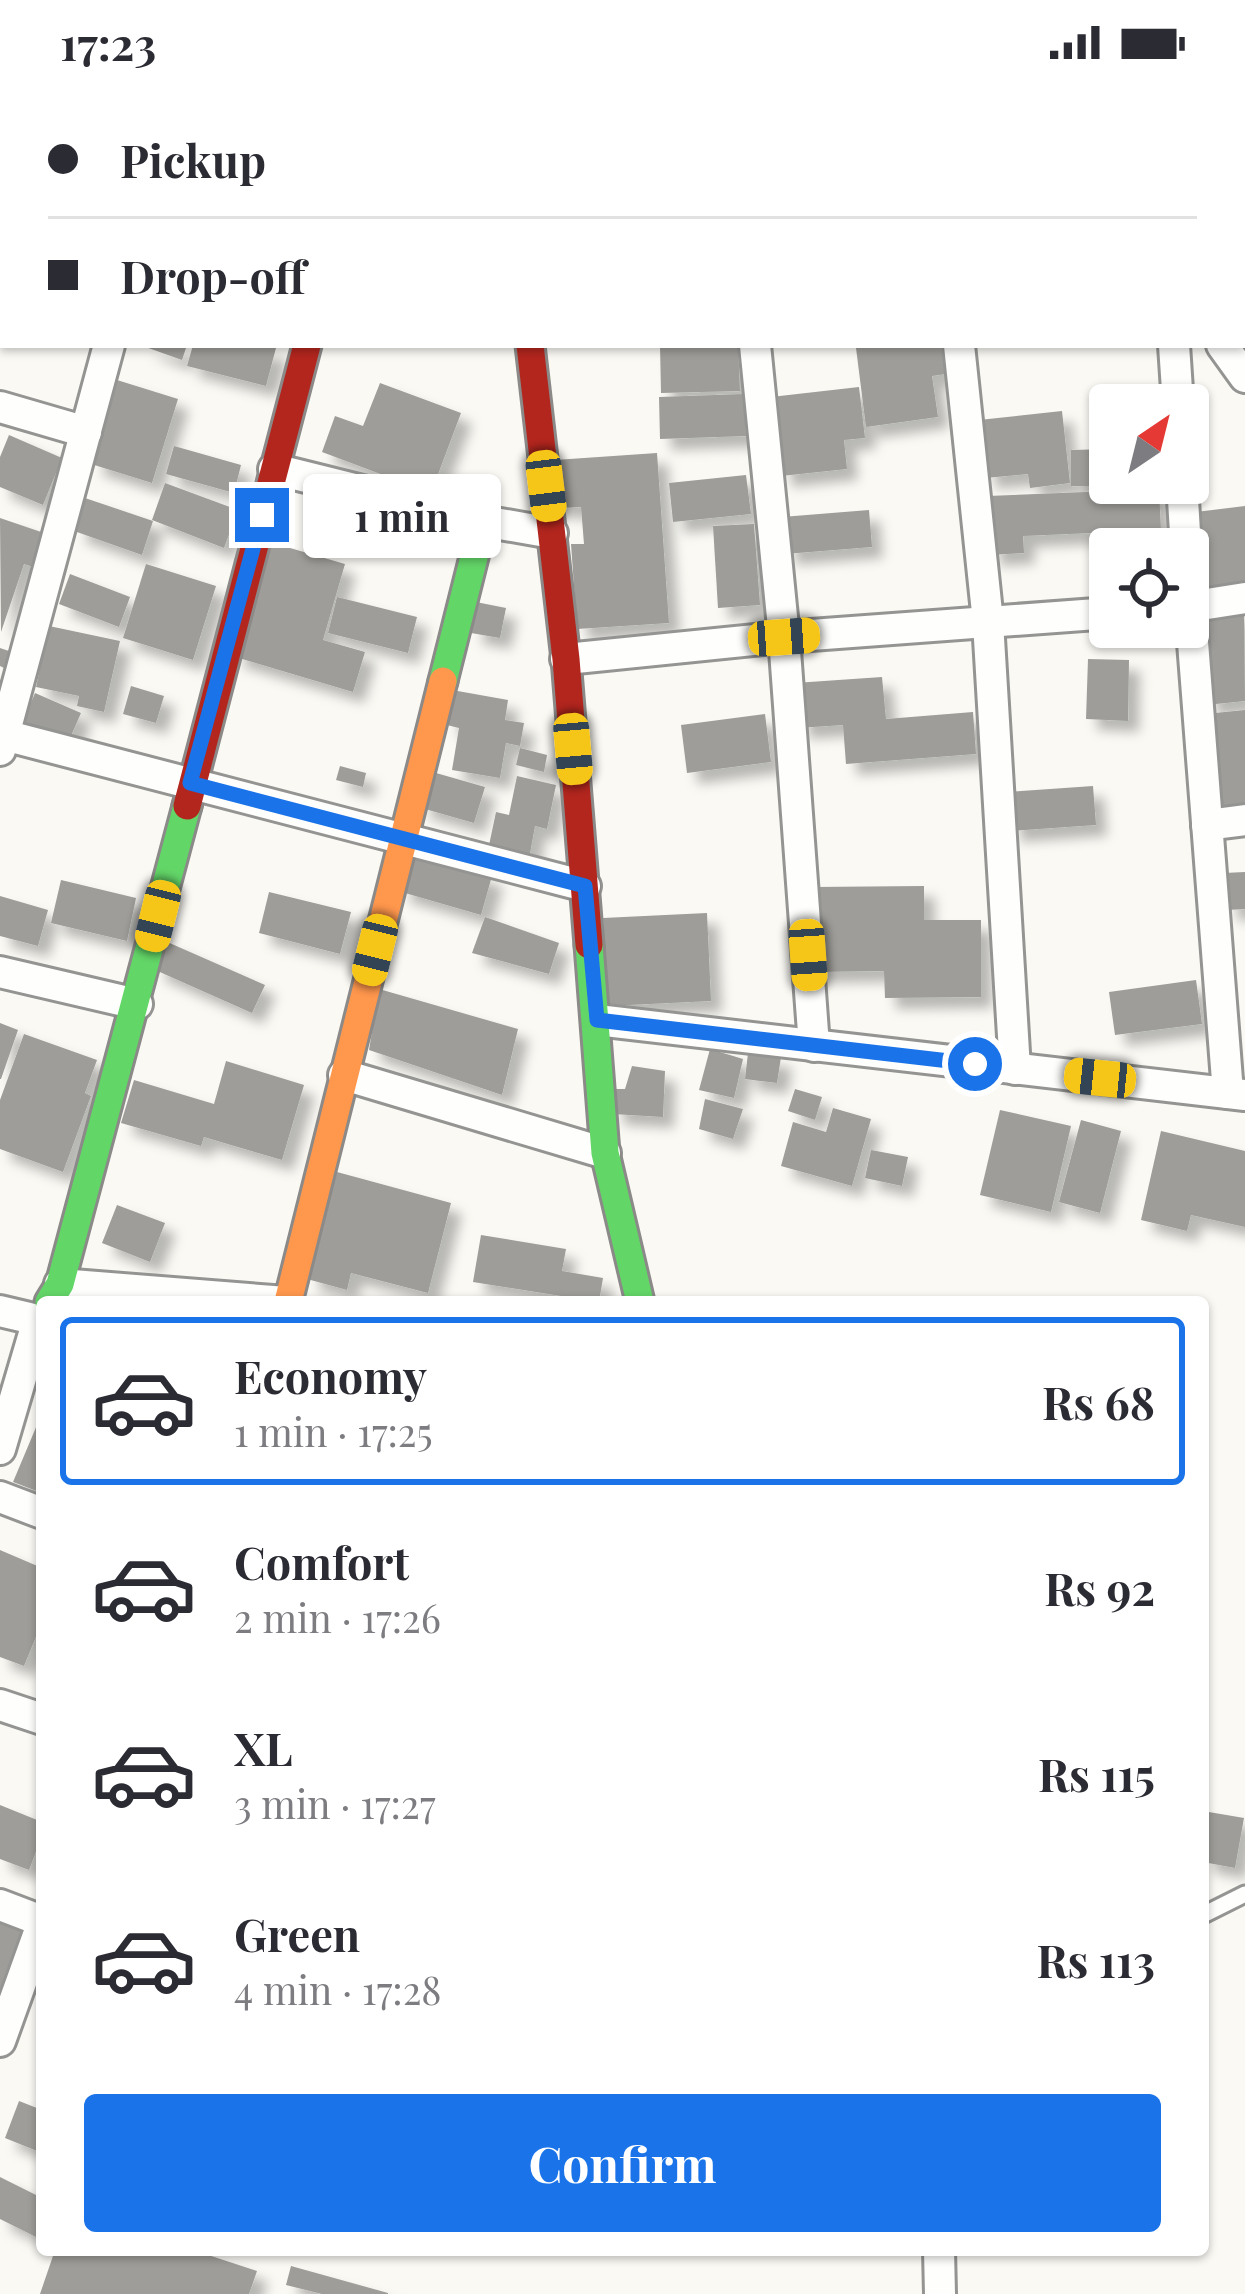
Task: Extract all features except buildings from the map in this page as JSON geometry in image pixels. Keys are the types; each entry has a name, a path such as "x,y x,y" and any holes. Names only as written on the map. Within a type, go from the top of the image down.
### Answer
{"street":[{"path":"108,348 2,742 190,783 585,886"},
{"path":"50,1296 137,1004 190,783 306,348"},
{"path":"530,348 566,658 605,1153 639,1296"},
{"path":"755,348 784,637 814,1046"},
{"path":"959,348 988,622 1015,1069"},
{"path":"1174,348 1177,384"},
{"path":"1224,348 1245,377"},
{"path":"0,407 86,432"},
{"path":"274,470 552,533"},
{"path":"289,1296 483,521"},
{"path":"1209,597 1245,598"},
{"path":"566,658 1089,615"},
{"path":"597,1020 1236,1094 1193,648"},
{"path":"1207,825 1245,820"},
{"path":"0,972 137,1004"},
{"path":"344,1075 605,1153"},
{"path":"0,1310 36,1306"},
{"path":"0,1449 36,1339"},
{"path":"0,1497 36,1511"},
{"path":"0,1705 36,1717"},
{"path":"0,1905 36,1920"},
{"path":"0,2041 36,1940"},
{"path":"939,2256 940,2294"}],"lane":[{"path":"1209,1913 1245,1894"}],"traffic: fast":[{"path":"443,681 483,521"},
{"path":"53,1296 60,1284 187,806"},
{"path":"589,945 605,1153 639,1296"}],"traffic: slow":[{"path":"289,1296 443,681"}],"traffic: jam":[{"path":"187,806 306,348"},
{"path":"530,348 566,659 589,945"}],"route":[{"path":"262,515 190,783 585,886 597,1020 975,1064"}]}
